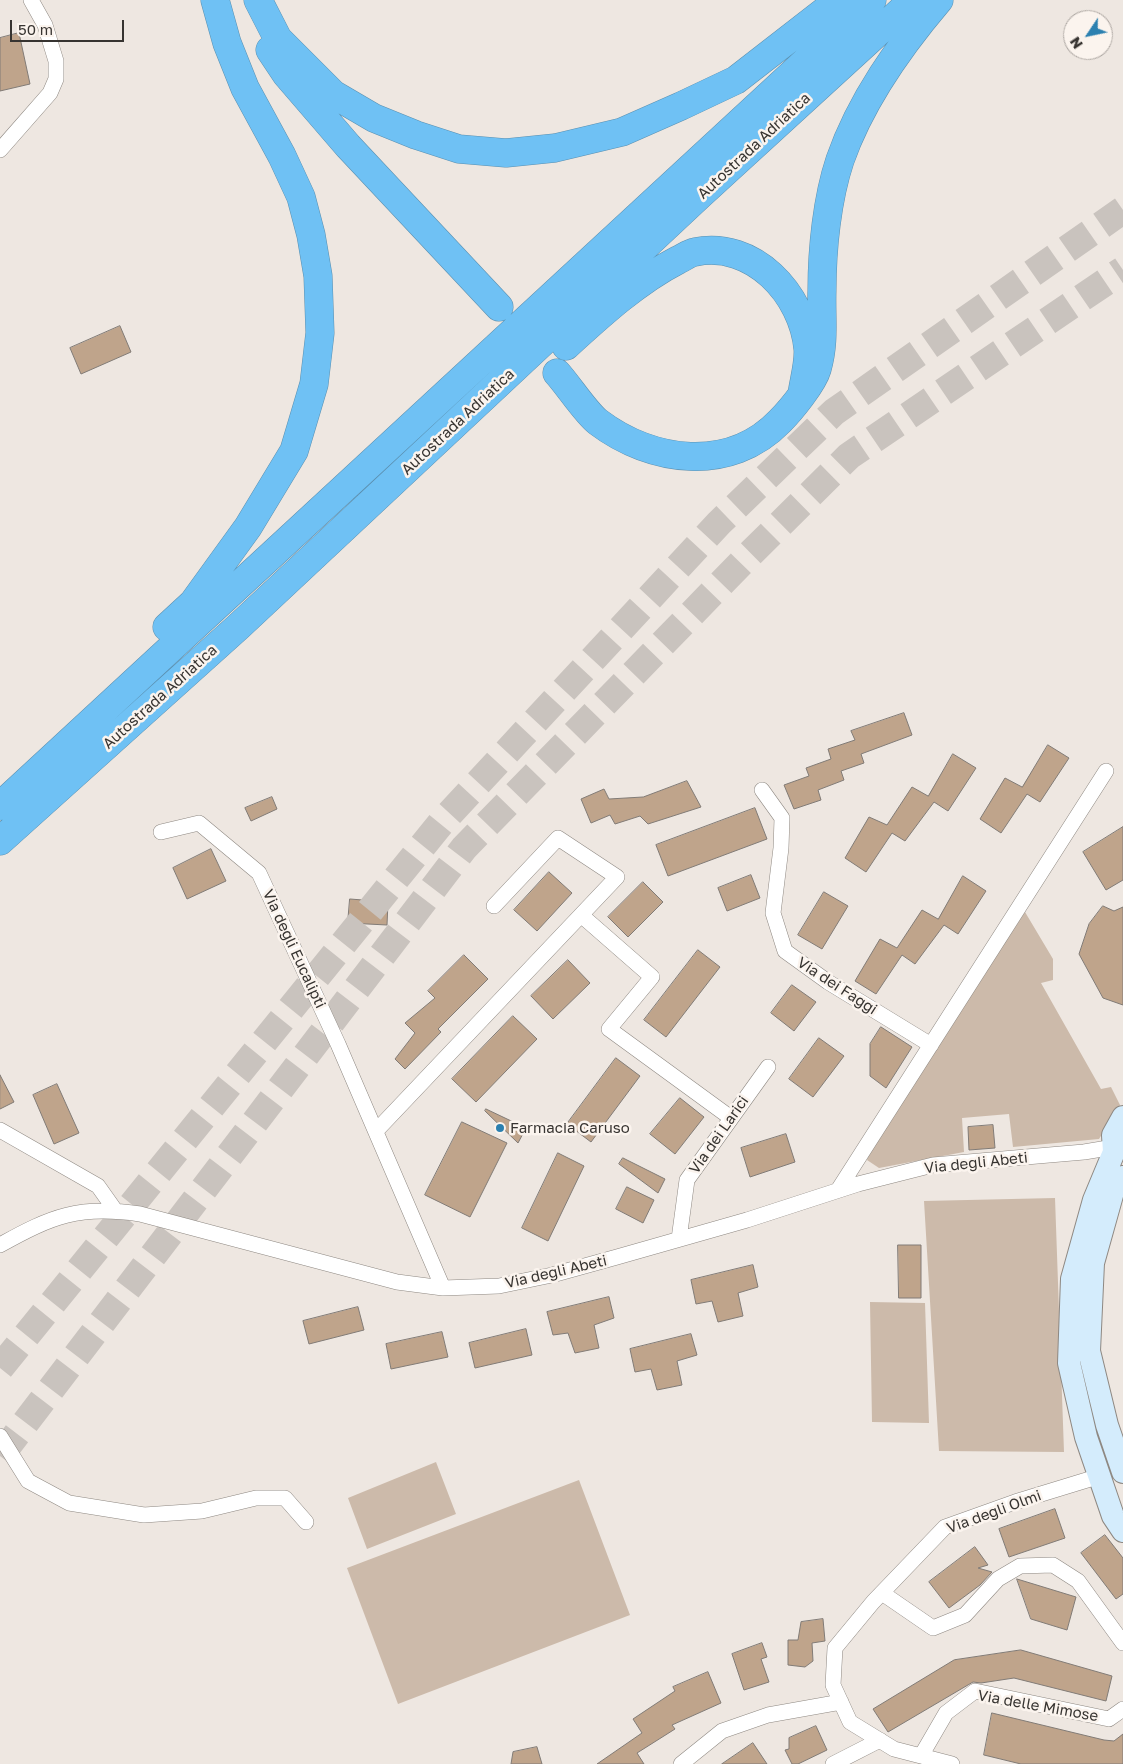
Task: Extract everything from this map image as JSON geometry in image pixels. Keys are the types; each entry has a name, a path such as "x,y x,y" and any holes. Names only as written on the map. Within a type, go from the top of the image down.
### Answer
{"highway":[{"path":"0,789 192,603 248,527 294,451 314,384 320,333 318,276 306,216 301,197 282,156 245,88 227,43 215,0"},
{"path":"243,0 265,42 286,74 348,146 499,307"},
{"path":"258,0 278,39 333,94 374,118 416,135 459,149 506,153 555,148 622,132 681,106 736,80 839,0"},
{"name":"Autostrada Adriatica","path":"0,806 872,0"},
{"name":"Autostrada Adriatica","path":"0,841 238,627 700,195 913,0"},
{"path":"557,372 596,421 620,436 666,454 719,455 746,446 770,432 788,413 816,371 823,342 822,272 830,204 840,160 881,77 909,35 939,0"},
{"path":"238,627 386,506 591,323 658,270 694,252 728,250 754,262 782,286 801,316 808,350 802,394"}],"street":[{"path":"0,150 50,93 56,79 56,61 45,25 31,0"},
{"path":"838,1190 1106,771"},
{"name":"Via dei Faggi","path":"762,790 782,818 781,848 773,913 785,951 828,982 931,1045"},
{"name":"Via degli Eucalipti","path":"161,832 199,823 260,873 338,1044 443,1288"},
{"path":"376,1131 618,877 558,838 494,906"},
{"path":"581,915 652,977 608,1029 731,1118"},
{"name":"Via dei Larici","path":"679,1239 687,1180 768,1067"},
{"path":"1123,1117 1113,1135 1117,1153 1094,1200 1086,1260 1089,1351 1104,1412 1123,1472"},
{"path":"0,1130 98,1186 115,1210"},
{"name":"Via degli Abeti","path":"0,1245 36,1225 62,1216 88,1210 115,1210 140,1214 397,1282 443,1288 499,1286 543,1277 747,1220 858,1184 934,1166 1084,1152 1117,1153"},
{"path":"1123,1177 1114,1188 1086,1260 1072,1280 1068,1363 1086,1437 1113,1516 1123,1531"},
{"path":"1082,1416 1104,1412"},
{"path":"0,1436 28,1481 69,1503 144,1515 202,1510 256,1498 285,1498 306,1522"},
{"name":"Via degli Olmi","path":"952,1764 894,1749 850,1722 833,1685 835,1648 882,1593 945,1527 1014,1502 1100,1476"},
{"path":"882,1593 933,1628 965,1615 998,1579 1020,1566 1053,1565 1078,1581 1123,1644"},
{"name":"Via delle Mimose","path":"921,1756 946,1713 975,1691 1109,1719 1123,1709"},
{"path":"681,1764 722,1731 768,1715 841,1702"},
{"path":"833,1764 880,1740"}],"shaded area":[{"path":"1025,912 1053,959 1053,980 1041,983 1101,1089 1111,1087 1120,1105 1099,1139 1013,1147 1009,1114 962,1118 964,1152 879,1168 867,1160 874,1140"},
{"path":"1055,1198 1064,1452 939,1451 924,1201"},
{"path":"870,1302 925,1303 929,1423 872,1422"},
{"path":"436,1462 456,1514 367,1549 348,1498"},
{"path":"579,1480 630,1615 398,1704 347,1568"}],"building":[{"path":"19,33 30,84 0,91 0,38"},
{"path":"120,326 131,352 81,374 70,348"},
{"path":"904,713 912,735 861,754 864,763 841,771 844,780 818,790 821,800 794,809 784,785 809,776 806,768 831,759 828,749 855,740 851,731"},
{"path":"1048,745 1069,758 1040,802 1027,794 1001,833 980,819 1005,778 1022,787"},
{"path":"953,754 976,768 948,811 934,802 905,841 892,833 866,872 845,858 869,817 887,825 912,787 928,796"},
{"path":"687,781 701,807 648,824 640,816 615,824 610,815 591,823 581,799 604,789 609,799 643,797"},
{"path":"272,797 277,809 251,821 245,808"},
{"path":"755,808 767,839 668,876 656,845"},
{"path":"1123,827 1123,880 1106,890 1083,852"},
{"path":"211,849 226,881 187,899 173,868"},
{"path":"549,872 572,893 537,931 514,910"},
{"path":"751,875 760,898 727,911 718,888"},
{"path":"963,876 986,891 958,934 944,925 915,964 902,955 876,994 855,981 880,939 897,948 922,910 938,919"},
{"path":"643,882 663,902 628,937 608,917"},
{"path":"824,892 848,906 822,949 798,935"},
{"path":"350,899 388,902 387,925 348,923"},
{"path":"1103,906 1114,911 1123,907 1123,1005 1103,998 1079,954 1089,924"},
{"path":"698,950 720,967 666,1037 644,1020"},
{"path":"464,955 488,979 438,1029 441,1032 405,1069 395,1059 415,1033 405,1023 435,998 428,991"},
{"path":"568,960 590,983 553,1019 531,996"},
{"path":"792,985 816,1002 794,1031 771,1013"},
{"path":"513,1016 537,1039 476,1102 452,1079"},
{"path":"881,1027 912,1047 886,1088 870,1076 870,1044"},
{"path":"819,1038 844,1056 813,1097 789,1079"},
{"path":"616,1058 640,1076 591,1142 567,1124"},
{"path":"0,1075 14,1102 0,1109"},
{"path":"57,1084 79,1133 54,1144 33,1095"},
{"path":"680,1098 704,1117 675,1154 650,1134"},
{"path":"486,1109 526,1128 518,1143 485,1111"},
{"path":"462,1122 507,1143 470,1217 425,1195"},
{"path":"993,1125 995,1148 969,1150 968,1127"},
{"path":"786,1134 795,1162 750,1177 741,1148"},
{"path":"558,1153 584,1166 548,1241 522,1228"},
{"path":"623,1158 665,1179 658,1193 619,1164"},
{"path":"627,1187 654,1200 643,1223 616,1209"},
{"path":"898,1245 921,1245 921,1298 899,1298"},
{"path":"753,1265 758,1287 738,1293 743,1316 718,1322 712,1301 696,1304 691,1280"},
{"path":"609,1297 614,1318 594,1325 599,1348 575,1353 568,1333 553,1335 547,1312"},
{"path":"358,1307 364,1330 309,1344 303,1321"},
{"path":"526,1329 532,1355 475,1368 469,1343"},
{"path":"442,1332 448,1357 391,1369 386,1344"},
{"path":"691,1334 697,1355 677,1361 682,1385 657,1390 651,1369 635,1372 630,1349"},
{"path":"1055,1509 1065,1538 1009,1557 999,1529"},
{"path":"1105,1535 1123,1558 1123,1594 1116,1599 1081,1553"},
{"path":"975,1547 988,1565 978,1568 992,1572 980,1585 949,1608 929,1582"},
{"path":"1017,1579 1076,1597 1067,1630 1031,1619"},
{"path":"823,1619 825,1641 812,1643 813,1661 805,1667 788,1665 788,1640 798,1640 801,1622"},
{"path":"762,1643 767,1657 761,1659 769,1682 744,1690 732,1654"},
{"path":"1021,1650 1112,1676 1106,1701 1014,1678 981,1683 973,1682 888,1732 873,1709 954,1660"},
{"path":"708,1672 721,1703 672,1725 675,1729 637,1753 644,1764 597,1764 642,1733 633,1719 675,1691 673,1687"},
{"path":"992,1713 1104,1740 1114,1741 1123,1734 1123,1764 1021,1764 984,1755"},
{"path":"816,1726 827,1750 798,1764 792,1764 785,1750 789,1749 789,1738"},
{"path":"753,1743 767,1764 722,1764"},
{"path":"537,1747 542,1764 511,1764 513,1752"}],"tunnel":[{"path":"0,1368 441,823 719,523 834,412 1123,210"},
{"path":"0,1456 464,848 745,559 849,456 1123,270"}],"place":[{"name":"Farmacia Caruso","path":"500,1128"}]}
